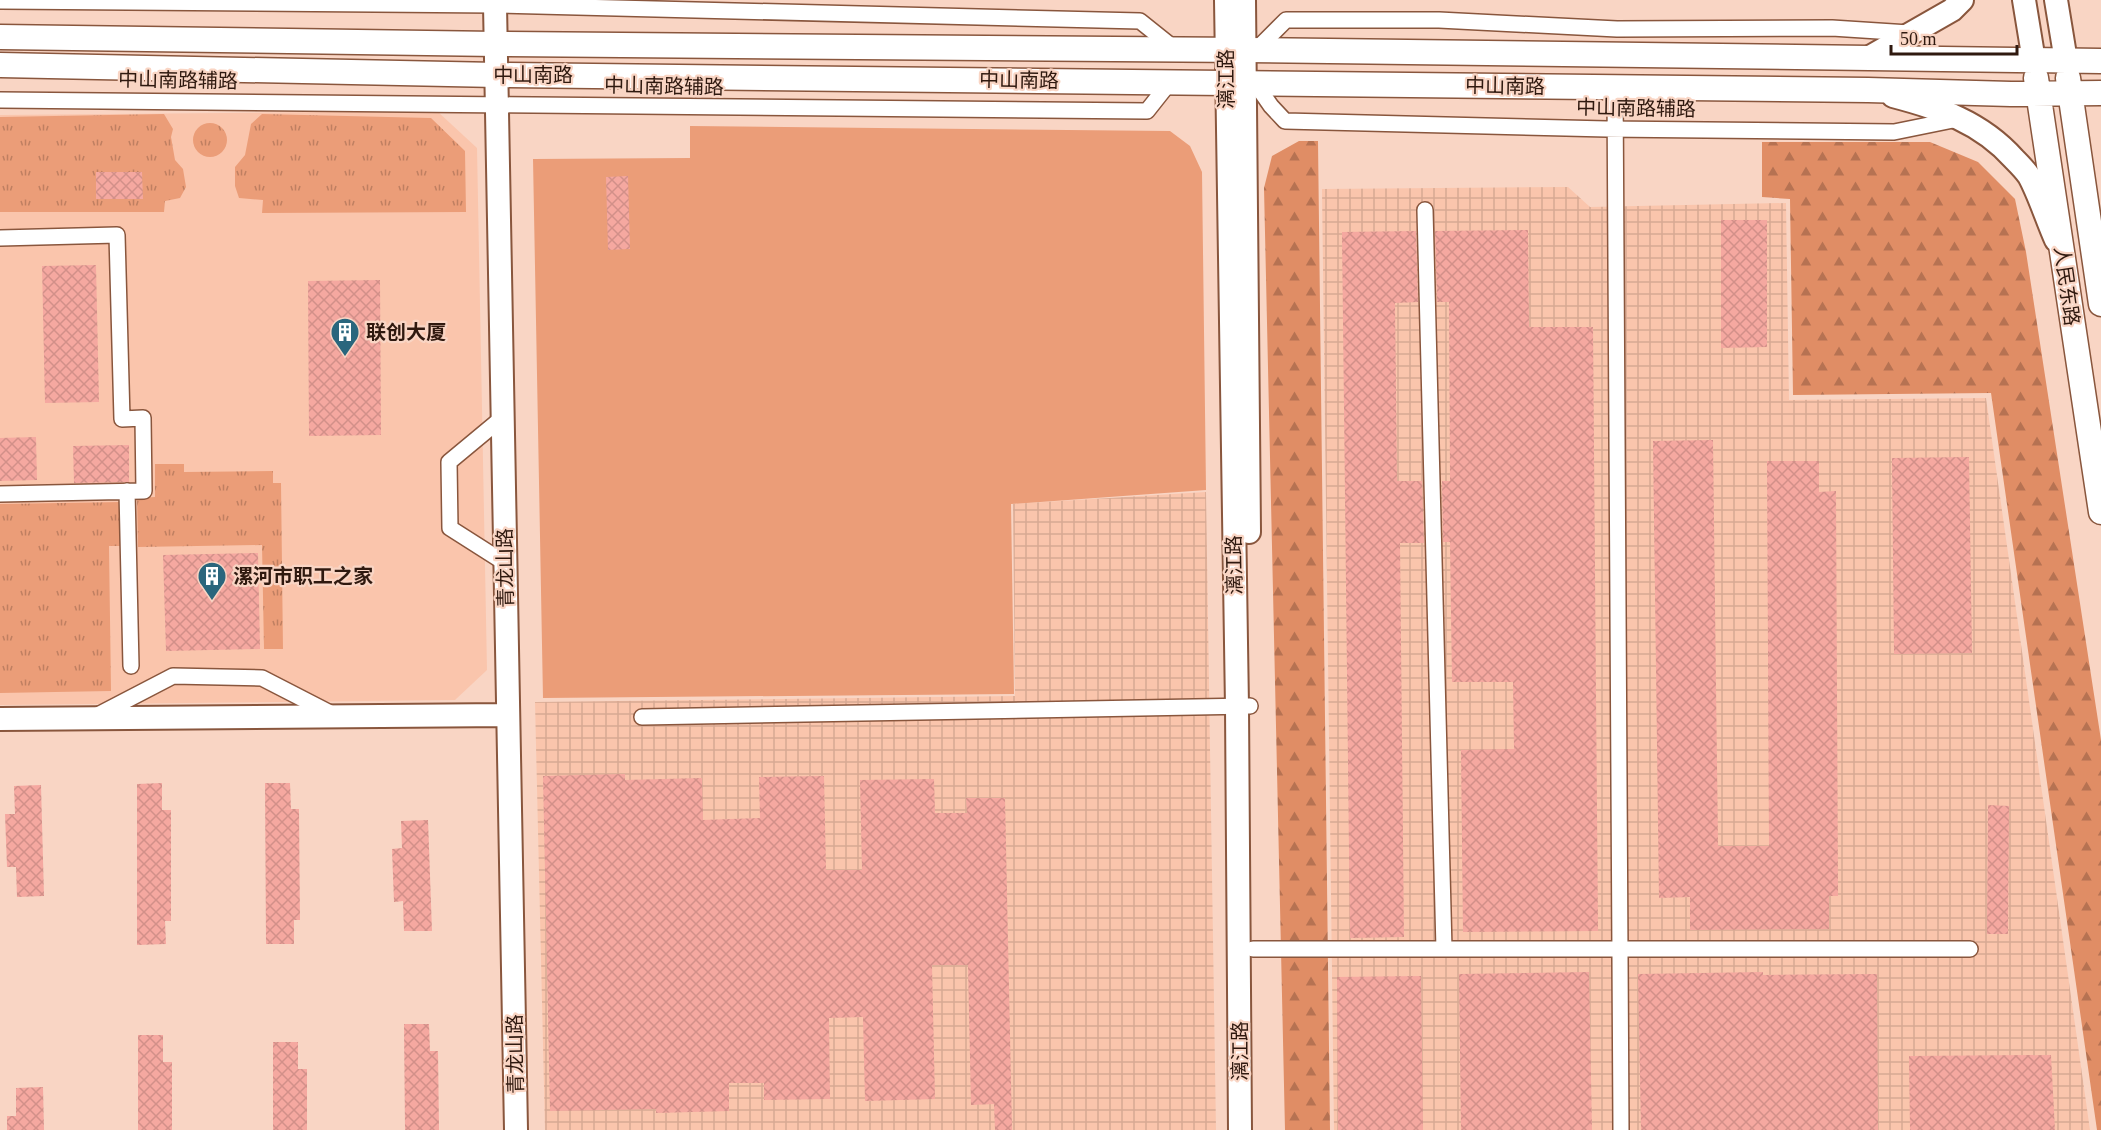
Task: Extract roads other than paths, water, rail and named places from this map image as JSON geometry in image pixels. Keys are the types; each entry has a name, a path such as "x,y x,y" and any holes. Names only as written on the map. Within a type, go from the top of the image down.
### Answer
{"main road":[{"name":"中山南路","path":"0,37 2101,61"},
{"path":"1616,55 1616,87"},
{"name":"人民东路","path":"2034,61 2101,512"},
{"name":"人民东路","path":"2066,61 2097,244 2101,304"},
{"name":"中山南路","path":"0,65 497,75 2101,93"}],"street":[{"name":"漓江路","path":"1226,0 1243,50"},
{"name":"漓江路","path":"1240,1130 1244,706 1242,83 1245,0"},
{"path":"1868,58 1952,10 1962,0"},
{"path":"2024,0 2034,61"},
{"path":"2056,0 2066,61"},
{"path":"0,1 495,6 1140,21 1174,49"},
{"name":"青龙山路","path":"495,6 516,1130"},
{"path":"1243,50 1286,20 1439,20 1617,29 1832,28 1912,33"},
{"path":"1616,55 1617,29"},
{"name":"中山南路辅路","path":"0,100 1147,111 1170,82"},
{"name":"中山南路辅路","path":"1242,83 1271,106 1285,121 1616,129 1894,132 1961,118"},
{"path":"1616,87 1621,1130"},
{"path":"1868,90 1926,105 1961,118 2001,144 2029,175 2062,254"},
{"path":"1425,210 1444,950"},
{"path":"0,238 117,235 122,419 143,418 144,491 0,494"},
{"path":"502,418 449,462 450,528 505,563"},
{"path":"127,491 131,666"},
{"path":"93,717 173,676 262,678 338,717"},
{"name":"漓江路","path":"1244,706 1253,950 1255,1130"},
{"path":"642,717 1244,706"},
{"path":"0,719 508,715"},
{"path":"1253,950 1970,949"}],"place":[{"name":"联创大厦","path":"345,358"},
{"name":"漯河市职工之家","path":"212,602"}]}
